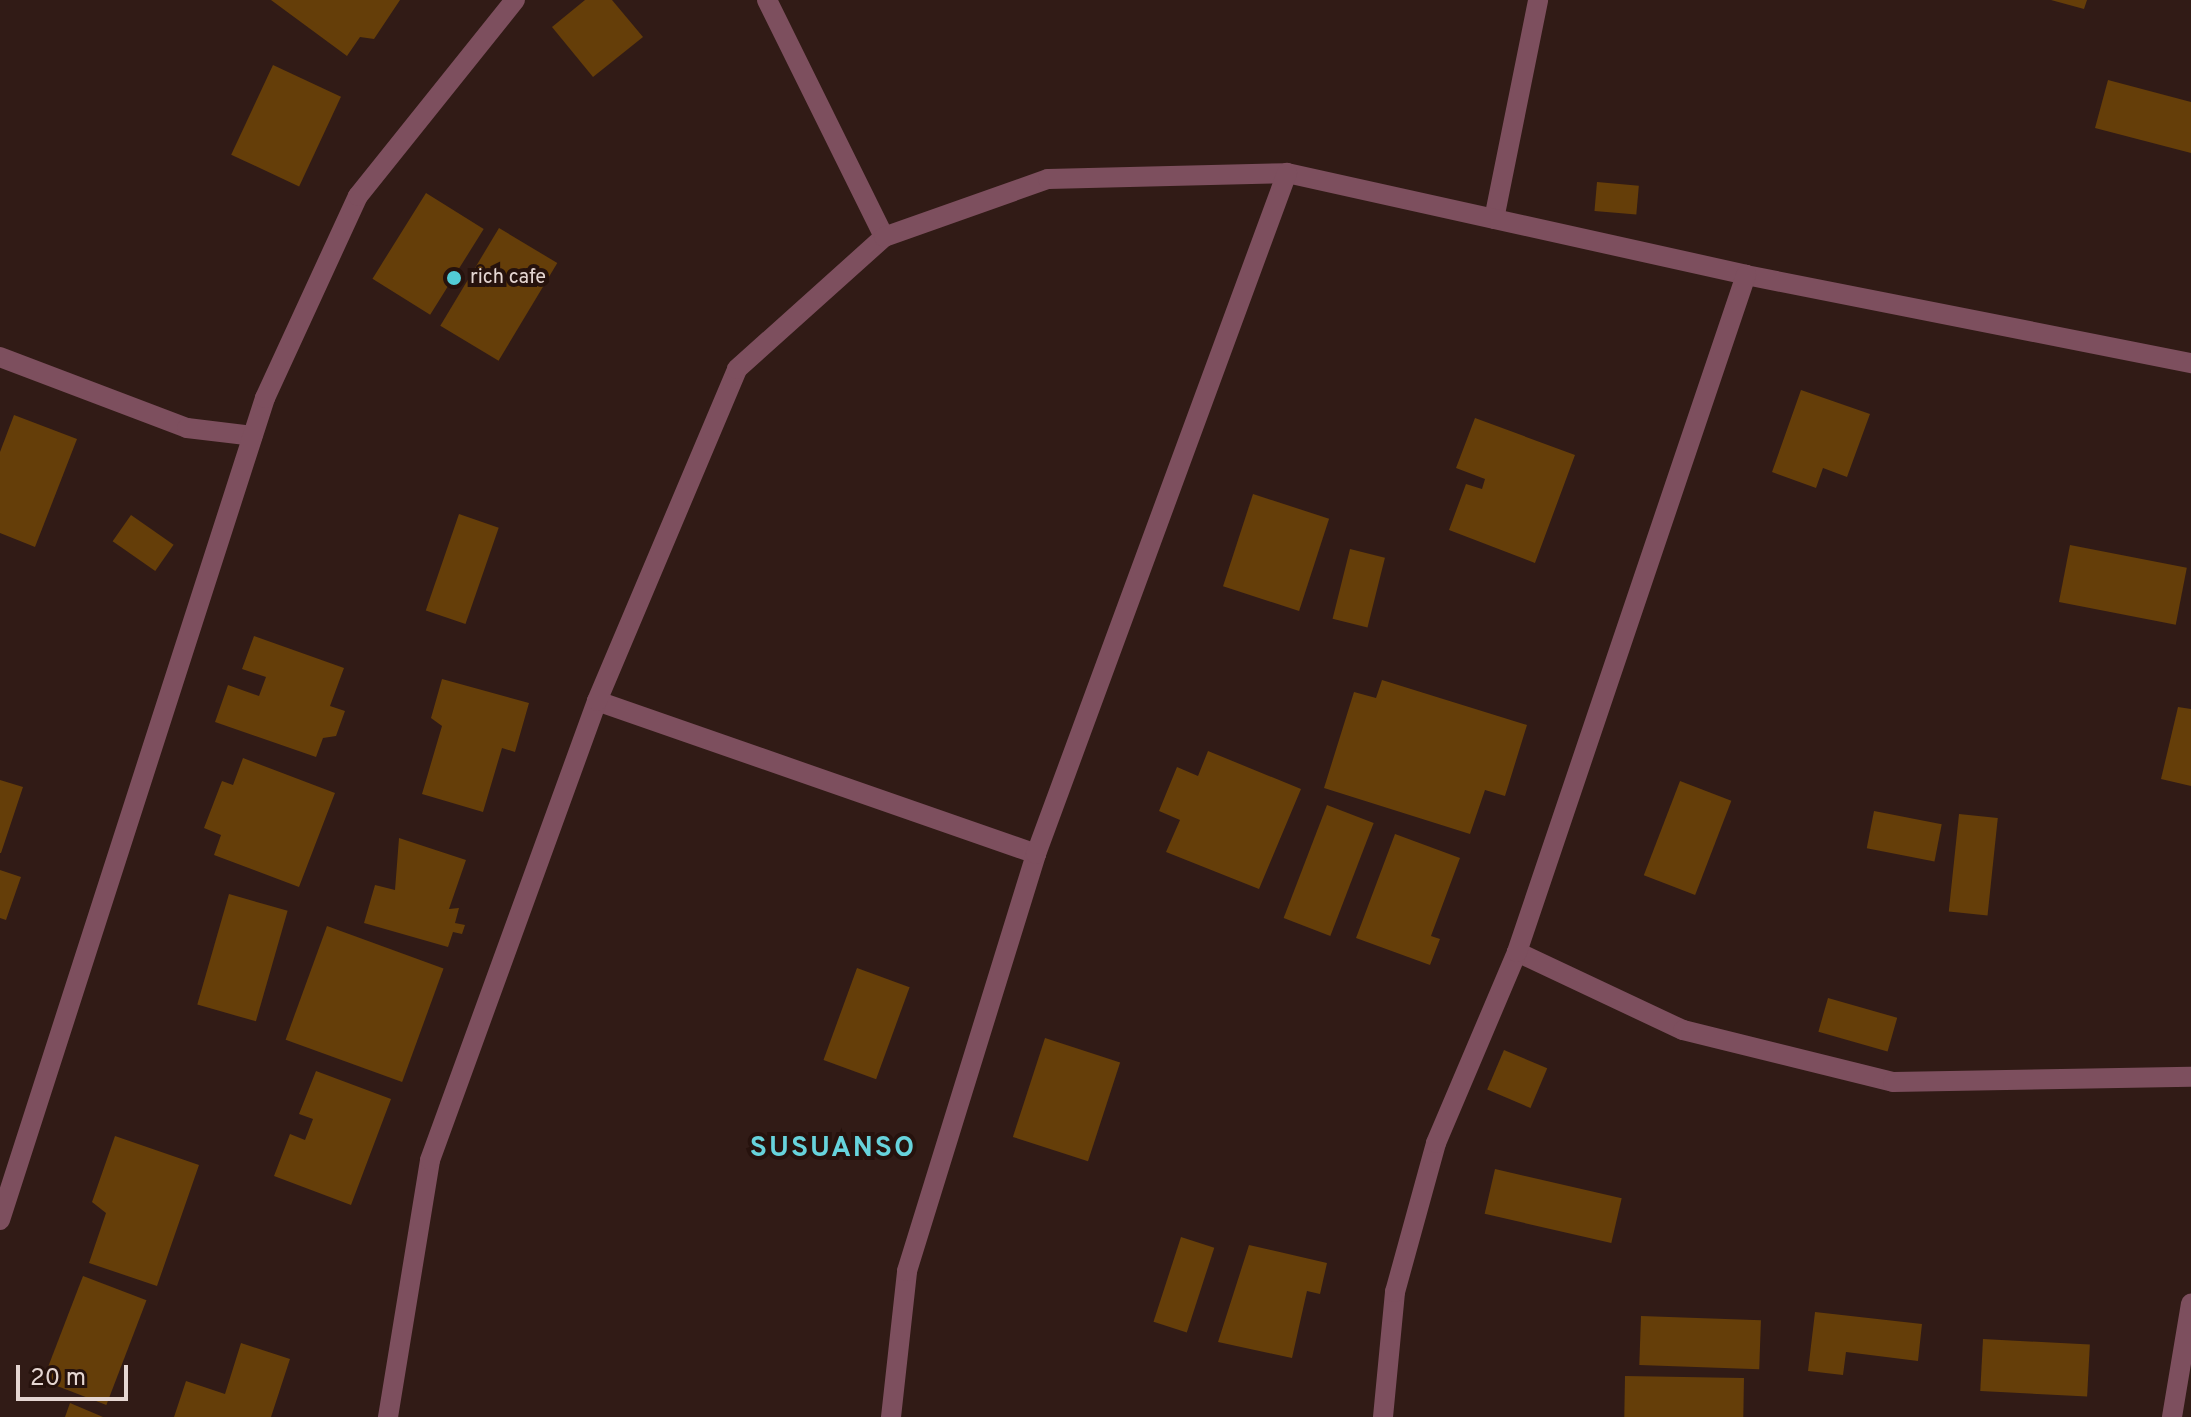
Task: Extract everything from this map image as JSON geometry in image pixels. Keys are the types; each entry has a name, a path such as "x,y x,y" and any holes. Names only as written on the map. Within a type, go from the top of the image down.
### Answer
{"street":[{"path":"0,1220 253,436 358,196 515,0"},
{"path":"767,0 884,237"},
{"path":"1494,219 1538,0"},
{"path":"891,1417 907,1271 1036,854 1287,173"},
{"path":"388,1417 430,1160 597,701 737,369 884,237 1048,179 1287,173 1746,275 2191,363"},
{"path":"1383,1417 1395,1292 1436,1143 1517,952 1746,275"},
{"path":"0,357 187,428 253,436"},
{"path":"597,701 1036,854"},
{"path":"1517,952 1683,1030 1893,1082 2191,1077"},
{"path":"2172,1417 2191,1304"}],"building":[{"path":"271,0 400,0 374,39 360,37 347,56"},
{"path":"585,0 612,0 643,37 593,77 552,27"},
{"path":"2051,0 2087,0 2084,9"},
{"path":"273,65 341,97 299,186 231,155"},
{"path":"2108,80 2191,102 2191,153 2095,128"},
{"path":"1597,182 1639,186 1636,215 1594,211"},
{"path":"426,193 484,229 430,315 372,279"},
{"path":"499,228 557,263 499,361 440,326"},
{"path":"1801,390 1870,414 1847,477 1823,468 1816,488 1772,472"},
{"path":"14,415 77,439 35,547 0,533 0,452"},
{"path":"1475,418 1575,455 1535,563 1449,530 1466,484 1482,489 1485,479 1456,468"},
{"path":"1253,494 1329,519 1299,611 1223,586"},
{"path":"459,514 499,528 466,624 426,610"},
{"path":"131,515 174,545 155,571 113,541"},
{"path":"2070,545 2187,568 2176,625 2059,602"},
{"path":"1350,549 1385,558 1368,628 1333,619"},
{"path":"254,636 344,668 330,706 345,711 336,736 323,738 316,757 215,722 228,685 259,696 266,677 242,669"},
{"path":"442,679 529,703 515,752 502,748 483,812 422,794 442,726 431,718"},
{"path":"1382,680 1527,725 1505,796 1485,790 1470,834 1324,788 1354,692 1376,698"},
{"path":"2178,707 2191,709 2191,786 2161,779"},
{"path":"1208,751 1301,789 1259,889 1166,852 1180,820 1159,811 1177,767 1198,776"},
{"path":"243,758 335,793 299,887 214,855 221,835 204,828 222,781 233,785"},
{"path":"0,780 23,787 1,853 0,853"},
{"path":"1680,781 1731,801 1695,895 1644,875"},
{"path":"1327,805 1374,823 1330,936 1284,918"},
{"path":"1874,811 1942,824 1934,861 1867,848"},
{"path":"1959,814 1998,818 1988,916 1949,911"},
{"path":"1395,834 1460,858 1431,936 1440,939 1430,965 1356,938"},
{"path":"399,838 466,860 449,909 459,908 455,923 465,925 462,934 453,932 448,947 364,923 375,885 395,890"},
{"path":"0,870 21,877 6,920 0,918"},
{"path":"229,894 288,911 256,1021 197,1005"},
{"path":"327,926 444,968 402,1082 286,1040"},
{"path":"857,968 910,987 876,1079 823,1060"},
{"path":"1828,998 1897,1018 1888,1051 1818,1032"},
{"path":"1045,1038 1120,1062 1088,1161 1013,1137"},
{"path":"1504,1050 1547,1068 1530,1108 1487,1090"},
{"path":"316,1071 391,1099 351,1205 274,1176 290,1134 305,1140 313,1119 299,1114"},
{"path":"115,1136 199,1165 157,1286 89,1263 106,1213 92,1202"},
{"path":"1495,1169 1622,1198 1611,1243 1485,1214"},
{"path":"1181,1237 1214,1248 1187,1332 1153,1322"},
{"path":"1249,1245 1327,1263 1320,1294 1307,1291 1292,1358 1218,1342"},
{"path":"83,1276 146,1300 106,1405 43,1381"},
{"path":"1815,1312 1922,1324 1918,1361 1846,1352 1843,1375 1808,1371"},
{"path":"1641,1316 1761,1320 1759,1369 1639,1365"},
{"path":"1983,1339 2090,1345 2087,1397 1980,1391"},
{"path":"241,1343 290,1359 271,1417 174,1417 186,1381 225,1394"},
{"path":"1625,1376 1744,1378 1743,1417 1624,1417"},
{"path":"70,1403 103,1417 65,1417"}],"place":[{"name":"rich cafe","path":"454,278"}],"district":[{"name":"SUSUANSO","path":"833,1149"}]}
